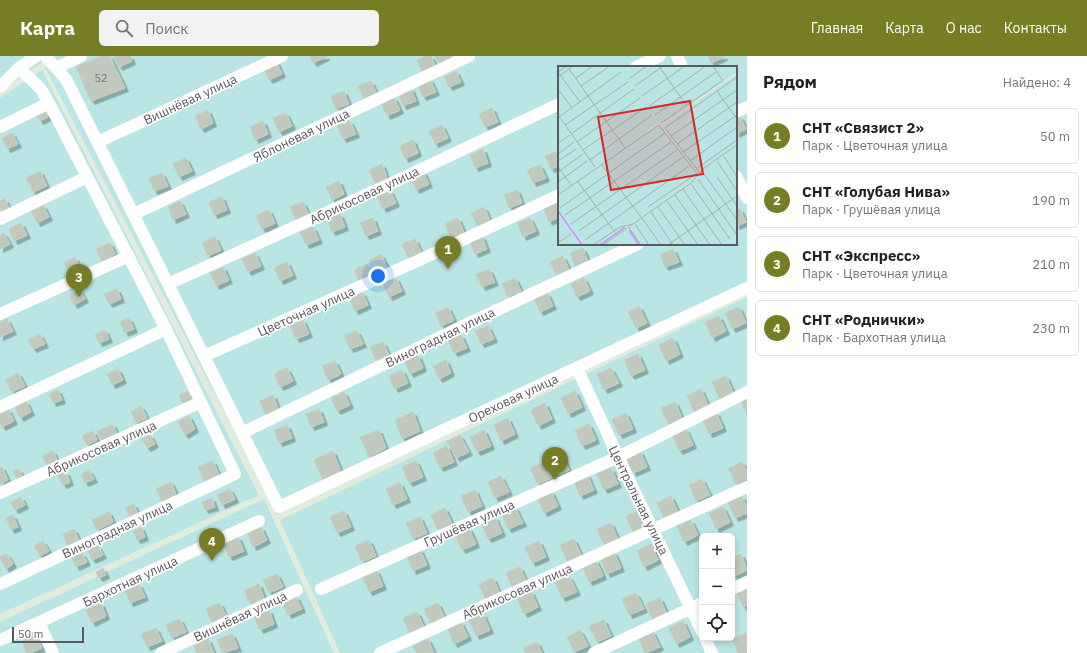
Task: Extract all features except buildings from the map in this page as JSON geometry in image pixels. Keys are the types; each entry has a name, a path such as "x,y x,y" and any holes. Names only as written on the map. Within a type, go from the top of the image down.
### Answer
{"street":[{"path":"1,82 36,56"},
{"path":"45,56 66,79 242,433"},
{"path":"56,68 81,56"},
{"name":"Вишнёвая улица","path":"98,142 282,56"},
{"name":"Яблоневая улица","path":"134,214 469,56"},
{"path":"638,66 660,56"},
{"path":"677,56 682,66"},
{"path":"19,68 41,89 49,103 129,256 201,402"},
{"path":"0,127 49,103"},
{"name":"Абрикосовая улица","path":"168,284 392,183 558,104"},
{"path":"737,112 747,107"},
{"path":"0,219 87,177"},
{"path":"737,178 744,196"},
{"name":"Цветочная улица","path":"204,356 426,257 558,195"},
{"name":"Виноградная улица","path":"242,433 460,327 636,245"},
{"path":"0,314 129,256"},
{"name":"Ореховая улица","path":"242,433 279,507 747,288"},
{"path":"0,407 166,330"},
{"name":"Центральная улица","path":"577,368 699,625"},
{"name":"Грушёвая улица","path":"321,589 618,457 747,392"},
{"name":"Абрикосовая улица","path":"0,493 201,402"},
{"name":"Виноградная улица","path":"0,584 235,474 201,402"},
{"name":"Абрикосовая улица","path":"380,653 747,487"},
{"name":"Бархотная улица","path":"0,640 260,521"},
{"path":"735,588 747,582"},
{"name":"Вишнёвая улица","path":"161,653 297,590"},
{"path":"594,653 699,604"},
{"path":"39,623 53,653"},
{"path":"706,641 712,653"}],"shaded area":[{"path":"0,56 45,56 40,64 0,92"},
{"path":"51,56 747,56 747,294 277,514 45,67"},
{"path":"42,70 259,495 0,614 0,98"},
{"path":"747,297 747,653 340,653 280,520"},
{"path":"264,499 334,653 0,653 0,622"}],"place":[{"name":"СНТ «Связист 2»","path":"448,269"},
{"name":"СНТ «Экспресс»","path":"79,297"},
{"name":"СНТ «Голубая Нива»","path":"555,480"},
{"name":"СНТ «Роднички»","path":"212,561"}]}
